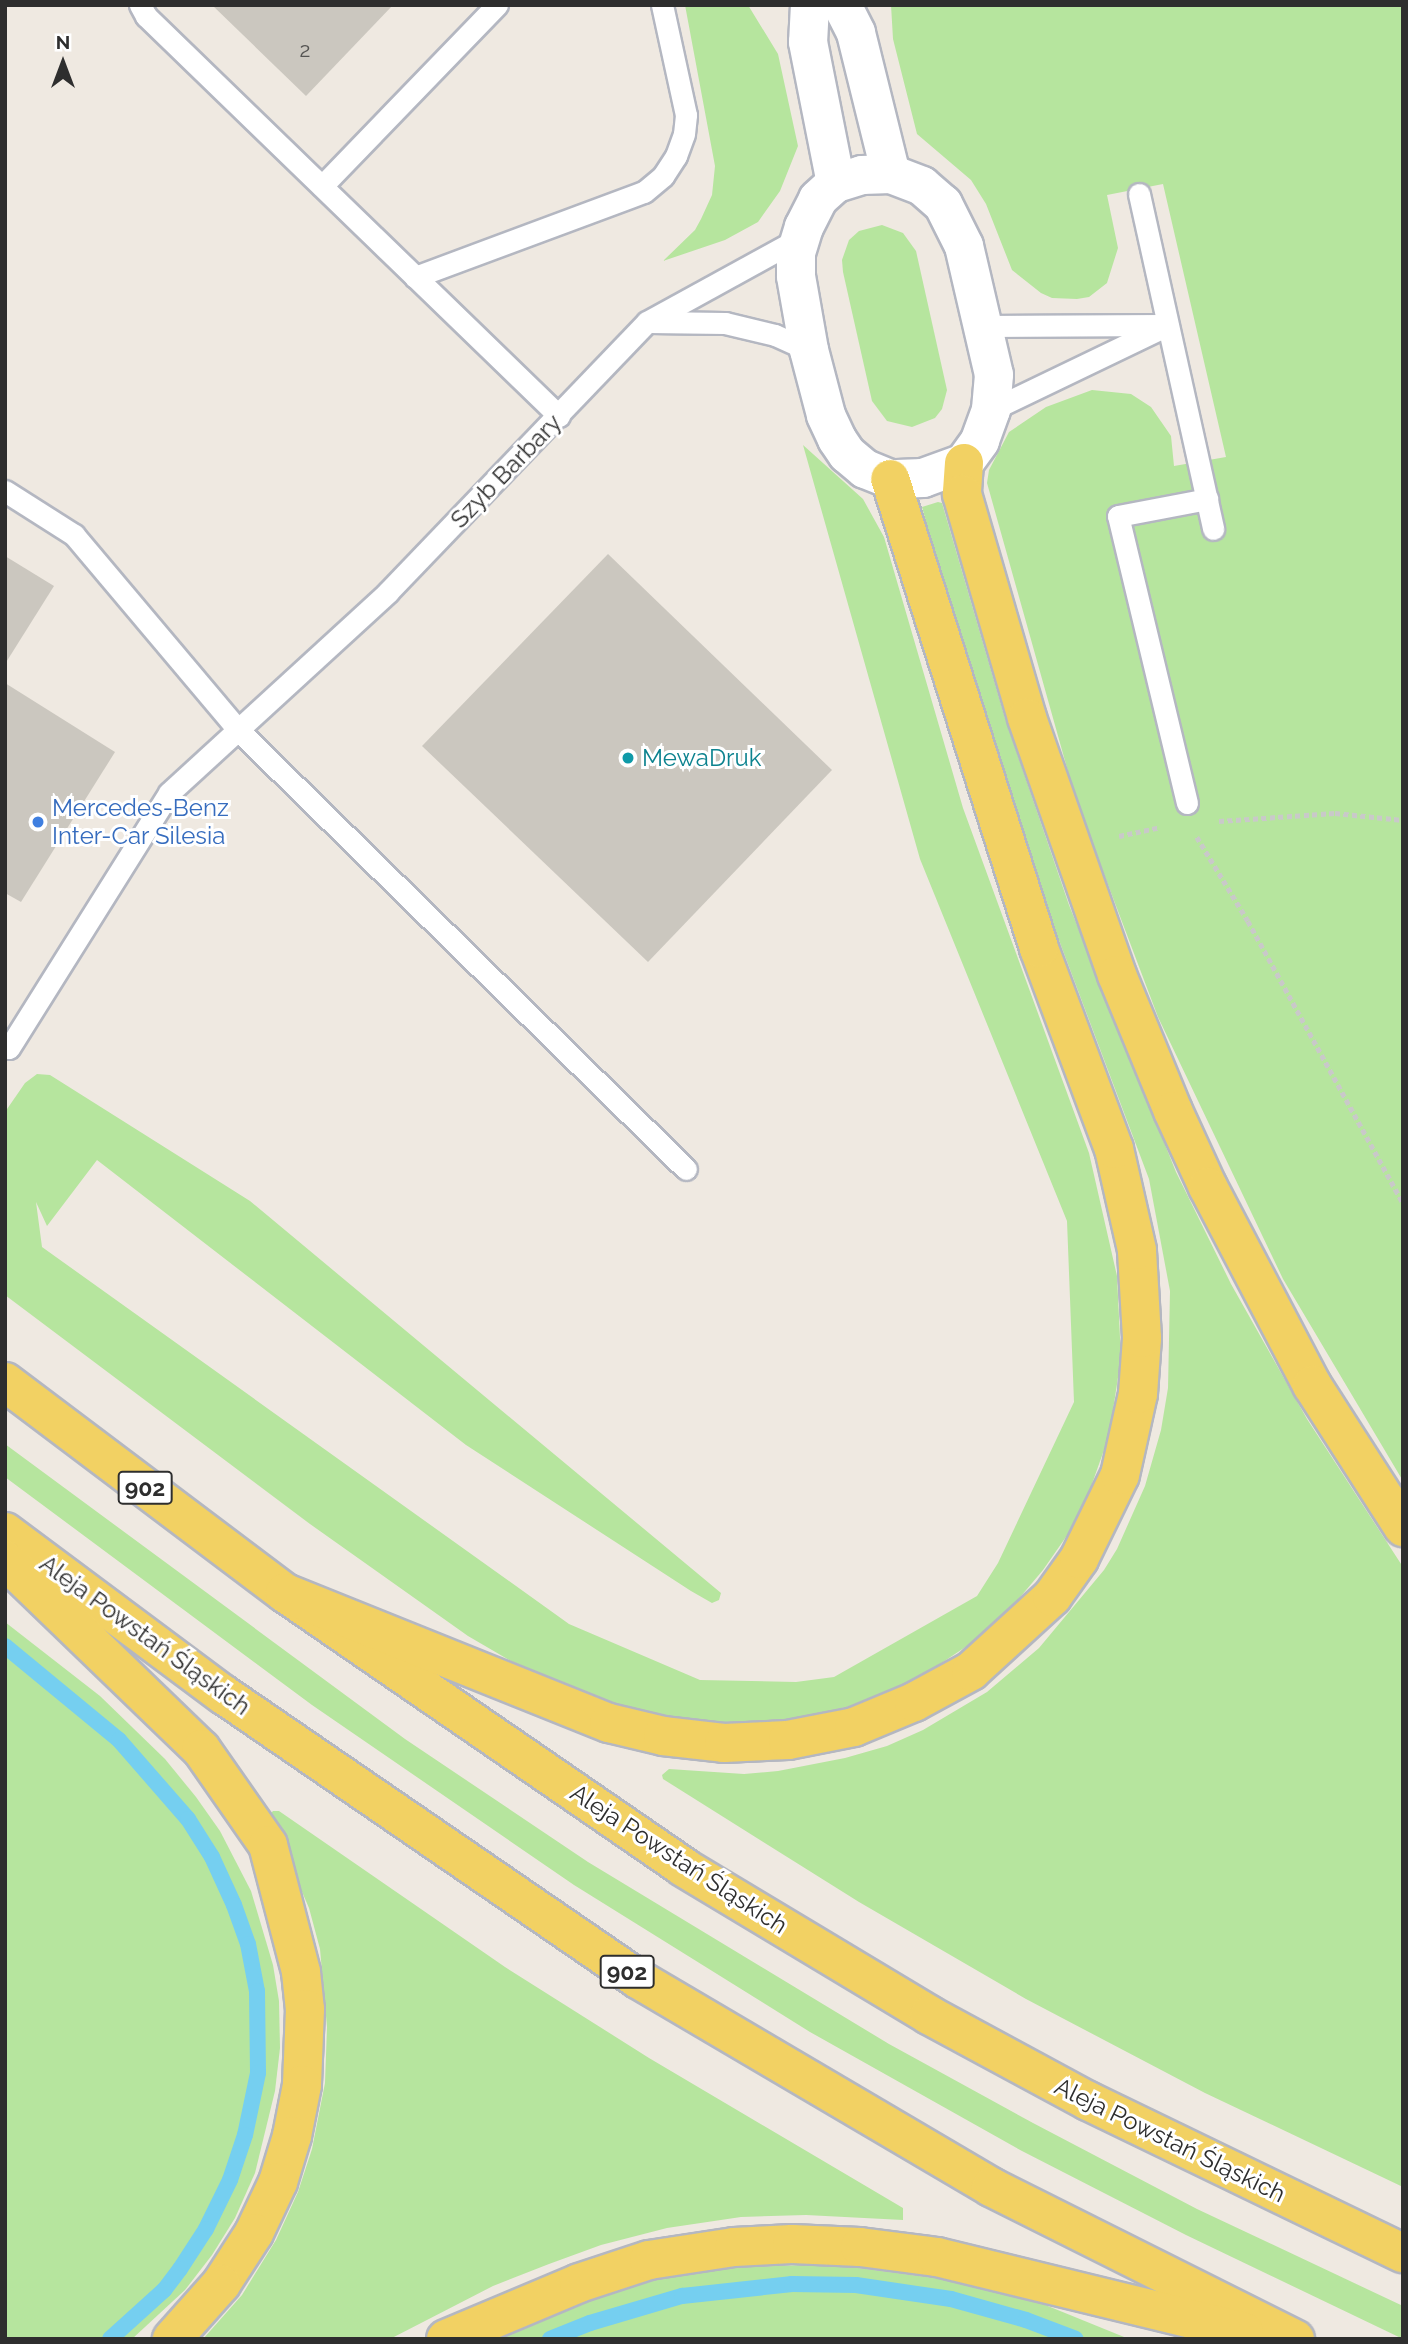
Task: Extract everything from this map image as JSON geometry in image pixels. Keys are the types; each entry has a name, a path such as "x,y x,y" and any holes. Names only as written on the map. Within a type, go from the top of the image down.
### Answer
{"main road":[{"path":"810,5 808,42 836,183"},
{"path":"842,5 856,33 891,174"},
{"path":"964,463 923,478 890,479 865,469 847,454 826,415 809,350 796,276 796,253 818,199 836,183 862,175 891,174 922,186 943,204 964,246 994,375 991,410 980,441 964,463 962,494 1027,718 1117,975 1208,1188 1312,1385 1403,1527"},
{"path":"285,1593 609,1723 663,1736 724,1743 788,1740 853,1727 914,1702 971,1671 1052,1597 1090,1537 1120,1475 1139,1394 1142,1338 1137,1250 1114,1149 1035,936 890,479"},
{"name":"Aleja Powstań Śląskich","path":"5,1382 285,1593 683,1867 929,2015 1088,2101 1403,2253"},
{"name":"Aleja Powstań Śląskich","path":"5,1532 224,1695 638,1979 991,2187 1295,2339"},
{"path":"5,1560 201,1749 268,1845 301,1972 305,2009 302,2085 292,2136 278,2182 254,2233 221,2284 172,2339"},
{"path":"446,2339 579,2283 649,2260 734,2247 792,2244 937,2257 1273,2339"}],"lane":[{"path":"140,5 146,16 559,416"},
{"path":"322,186 497,5"},
{"path":"415,277 644,192 663,176 676,156 684,134 686,115 662,5"},
{"path":"1139,194 1213,529"},
{"name":"Szyb Barbary","path":"5,1046 9,1048 169,793 388,592 647,322 800,238"},
{"path":"647,322 725,323 775,335 809,350"},
{"path":"984,326 1168,325"},
{"path":"991,410 1168,325"},
{"path":"5,491 74,535 238,730 686,1169"},
{"path":"1188,813 1118,516 1207,499"}],"path":[{"path":"1188,813 1403,1203"},
{"path":"1072,847 1139,831 1188,813 1335,813 1403,820"}],"green space":[{"path":"685,5 748,5 778,54 798,146 780,191 758,222 725,240 663,261 695,230 712,195 715,166"},
{"path":"891,5 1403,5 1403,1481 1283,1279 1158,1017 1076,800 987,483 989,470 1009,432 1046,407 1092,390 1131,394 1151,407 1171,436 1174,466 1226,457 1163,184 1107,195 1118,248 1107,283 1089,297 1077,299 1052,298 1041,293 1012,270 986,204 971,180 917,134 893,39"},
{"path":"882,225 903,233 916,251 947,390 942,409 935,418 912,427 887,421 872,401 843,272 842,260 849,240 859,231"},
{"path":"803,445 863,499 884,537 963,808 1089,1153 1117,1276 1121,1358 1109,1436 1088,1495 1068,1534 1043,1570 1011,1608 976,1640 922,1676 860,1704 774,1723 726,1725 656,1717 595,1699 511,1661 468,1636 310,1524 5,1295 5,1112 25,1083 37,1074 50,1075 250,1201 721,1593 719,1600 712,1603 691,1591 466,1445 97,1160 47,1226 36,1202 42,1247 569,1624 700,1680 796,1682 834,1677 977,1596 998,1563 1074,1402 1067,1221 920,859"},
{"path":"942,503 1005,718 1069,905 1176,1172 1231,1284 1307,1419 1403,1567 1403,2187 1205,2093 1026,1999 859,1902 663,1779 662,1775 669,1769 744,1774 778,1771 845,1758 887,1746 923,1730 987,1692 1039,1648 1104,1570 1117,1549 1145,1486 1161,1430 1168,1388 1170,1291 1149,1179 1048,911 945,591 922,507"},
{"path":"5,1444 405,1739 588,1862 889,2044 1033,2123 1197,2209 1403,2306 1403,2339 1186,2235 1022,2151 810,2032 574,1885 312,1705 5,1477"},
{"path":"5,1622 100,1696 165,1759 196,1797 220,1831 251,1891 273,1965 279,2001 280,2048 275,2091 255,2173 235,2218 212,2255 185,2290 132,2339 5,2339"},
{"path":"273,1811 279,1811 505,1967 649,2058 903,2208 903,2220 806,2215 741,2217 667,2228 601,2245 493,2286 390,2339 203,2339 242,2295 276,2240 298,2192 312,2149 325,2083 327,2027 320,1949 309,1908 269,1815"},
{"path":"829,2264 964,2282 1038,2302 1129,2339 494,2339 597,2296 696,2269"}],"building":[{"path":"212,5 393,5 306,96"},
{"name":"MewaDruk","path":"608,554 832,770 648,962 422,746"},
{"path":"5,556 54,586 5,664"},
{"name":"Mercedes-Benz Inter-Car Silesia","path":"5,683 115,752 21,902 5,893"}],"waterway":[{"path":"5,1646 119,1740 188,1819 212,1857 234,1905 248,1944 257,1991 258,2073 245,2135 230,2180 206,2229 180,2269 164,2290 110,2339"},
{"path":"550,2339 590,2323 682,2296 792,2284 856,2285 951,2299 1026,2320 1076,2339"}],"place":[{"name":"MewaDruk","path":"628,758"},
{"name":"Mercedes-Benz Inter-Car Silesia","path":"38,822"}]}
